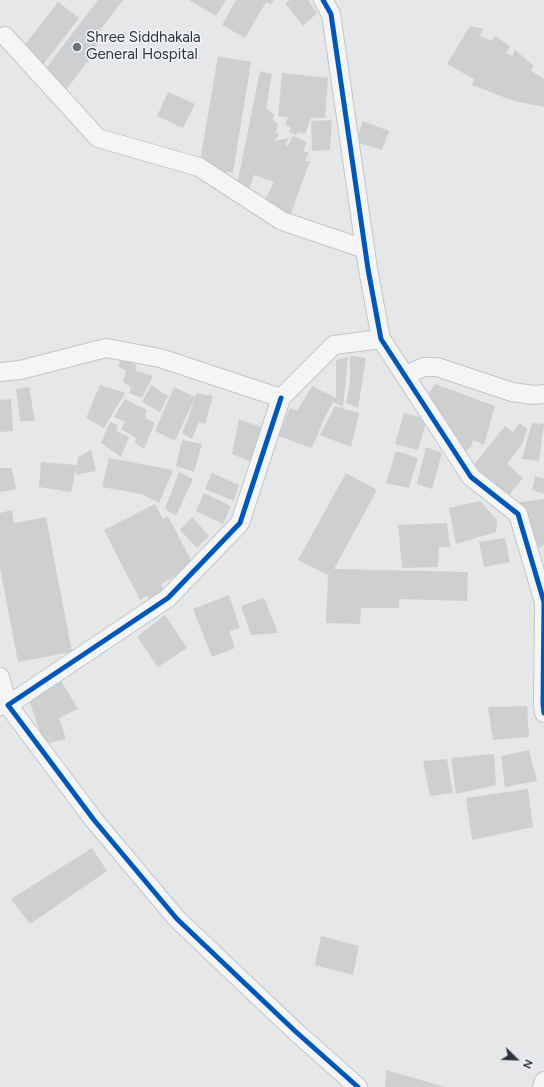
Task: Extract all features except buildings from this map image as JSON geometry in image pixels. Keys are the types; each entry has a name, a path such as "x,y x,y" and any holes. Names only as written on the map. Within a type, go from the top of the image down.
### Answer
{"street":[{"path":"323,0 331,14 365,249 382,339 471,477 518,514 544,602 542,704 544,713"},
{"path":"2,36 98,138 199,167 282,221 365,249"},
{"path":"4,706 168,598 240,523 281,398 334,345 382,339"},
{"path":"0,372 20,370 106,348 160,358 281,398"},
{"path":"404,375 424,367 437,367 512,392 544,394"},
{"path":"0,677 4,706 94,820 176,919 295,1031 358,1087"},
{"path":"542,1087 544,1081"}],"cycle path":[{"path":"323,0 331,14 368,269 381,339 471,477 518,514 544,602 544,713"},
{"path":"281,398 240,523 168,598 8,705 94,820 177,919 295,1031 358,1087"}],"place":[{"name":"Shree Siddhakala General Hospital","path":"77,47"}]}
